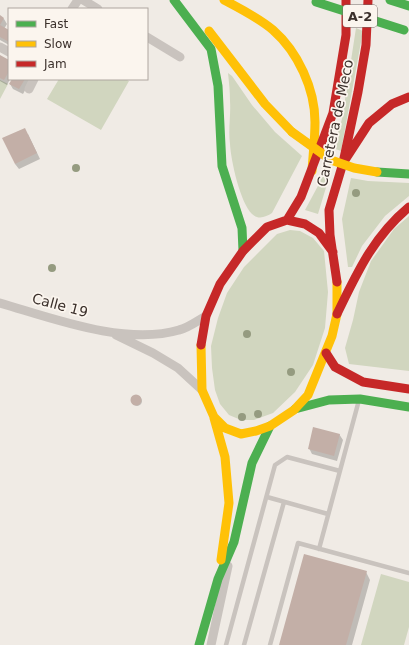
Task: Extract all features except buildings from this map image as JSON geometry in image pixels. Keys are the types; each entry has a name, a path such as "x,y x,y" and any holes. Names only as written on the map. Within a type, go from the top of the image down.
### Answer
{"main road":[{"path":"175,0 200,20 265,104 292,132 310,146 331,160 354,168 377,172 409,174"},
{"path":"175,0 211,49 218,86 222,166 242,228 243,251"},
{"path":"224,0 253,16 273,30 288,46 298,62 311,90 315,121 312,171"},
{"name":"Carretera de Meco","path":"287,220 301,197 312,171 332,113 346,35 346,0"},
{"name":"Carretera de Meco","path":"337,314 338,280 330,235 329,210 343,163 366,45 368,0"},
{"name":"A-2","path":"390,0 408,6"},
{"name":"A-2","path":"312,1 407,31"},
{"path":"343,163 369,123 392,104 409,97"},
{"path":"214,417 225,428 241,434 256,431 270,426 294,410 308,395 326,353 337,314 365,256 385,229 409,207"},
{"path":"218,579 229,503 225,457 214,417 202,390 201,346 206,316 220,284 243,251 267,227 287,220 305,224 319,233 333,252"},
{"path":"326,353 336,367 363,382 409,389"},
{"path":"294,410 329,400 360,399 409,407"},
{"path":"199,645 218,579 234,542 252,463 270,426"}],"street":[{"path":"83,0 96,8"},
{"path":"148,38 180,57"},
{"path":"29,90 34,80"},
{"name":"Calle 19","path":"0,304 113,333 153,353 178,368 202,390"},
{"name":"Calle 19","path":"113,333 155,334 180,330 206,316"},
{"path":"211,645 234,542"}],"lane":[{"path":"319,549 360,399"},
{"path":"226,645 275,465 287,457 340,471"},
{"path":"267,497 328,514"},
{"path":"244,645 284,502"},
{"path":"270,645 298,543 409,573"}],"green space":[{"path":"356,28 363,31 341,151 333,148 342,119"},
{"path":"228,73 232,76 252,105 275,132 302,156 272,213 265,217 257,217 252,214 244,200 237,181 229,139 230,91"},
{"path":"0,80 8,84 0,99"},
{"path":"58,80 129,81 101,130 47,99"},
{"path":"324,168 331,171 318,214 305,210 319,184"},
{"path":"351,178 368,181 409,183 409,196 385,216 362,246 352,267 348,267 342,219"},
{"path":"409,216 409,371 349,364 345,348 359,292 371,261 394,229"},
{"path":"290,230 300,231 313,238 324,251 328,292 325,328 313,365 295,392 273,413 254,420 241,420 229,415 220,404 215,390 211,346 218,318 227,293 244,267 277,234"},
{"path":"381,574 409,582 409,627 404,645 361,645"}],"traffic: fast":[{"path":"174,0 211,49 218,86 222,166 242,228 243,251"},
{"path":"390,0 409,6"},
{"path":"316,2 404,30"},
{"path":"377,172 409,174"},
{"path":"295,409 329,400 360,399 409,407"},
{"path":"199,645 218,579 234,542 252,463 270,426"}],"traffic: slow":[{"path":"224,0 243,10 273,30 282,39 297,60 308,84 314,109 315,128 312,171"},
{"path":"209,31 265,104 292,132"},
{"path":"292,132 331,160 354,168 377,172"},
{"path":"201,345 202,390 214,417 225,428 241,434 270,426 294,410 308,395 332,336 337,314 337,282"},
{"path":"214,418 225,457 229,503 221,560"}],"traffic: jam":[{"path":"287,220 301,197 333,113 346,35 346,0"},
{"path":"337,282 330,235 329,210 343,163 358,92 366,45 368,0"},
{"path":"343,163 369,123 392,104 409,97"},
{"path":"337,314 367,256 385,231 409,207"},
{"path":"201,345 206,316 220,284 243,251 267,227 287,220 305,224 319,233 333,252"},
{"path":"326,353 335,367 363,382 409,389"}]}
